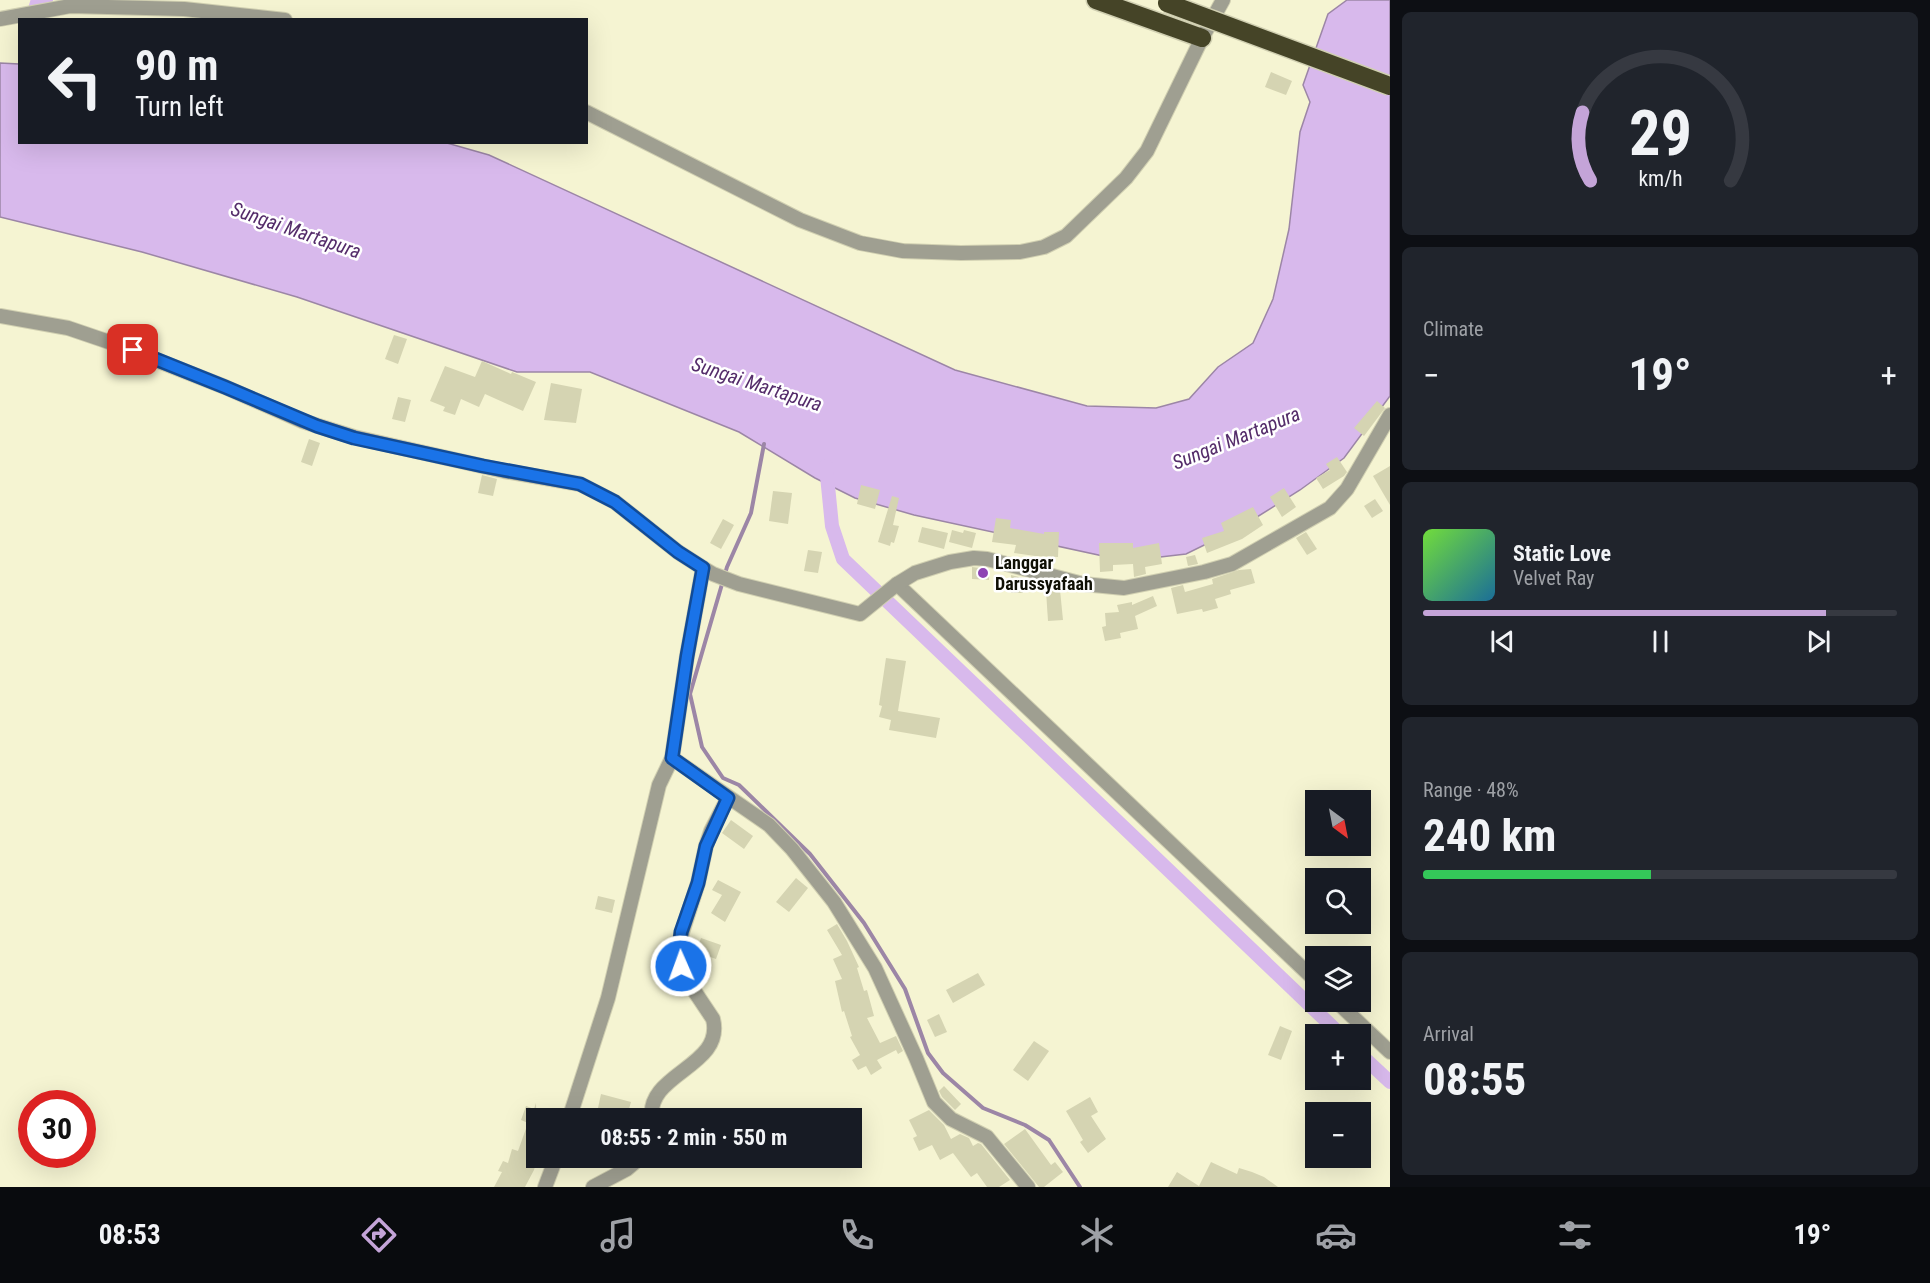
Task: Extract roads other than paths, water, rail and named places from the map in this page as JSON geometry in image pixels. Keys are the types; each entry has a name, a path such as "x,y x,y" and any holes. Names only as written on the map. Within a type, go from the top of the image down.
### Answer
{"highway":[{"path":"1096,0 1202,38"},
{"path":"1163,1 1390,86"}],"street":[{"path":"588,113 800,220 851,240 880,248 903,250 961,253 1020,252 1044,247 1066,236 1126,178 1147,151 1222,0"},
{"path":"0,19 68,4 184,9 267,18"},
{"path":"0,316 68,328 115,344 225,387 302,421 354,438 504,471 580,484 615,502 678,552 708,571 739,584 852,614 865,612 895,586 925,569 981,558 1075,582 1124,588 1232,564 1330,508 1347,489 1390,415"},
{"path":"573,1108 608,998 659,785 672,758 687,656 708,571"},
{"path":"895,586 1305,971"},
{"path":"672,758 752,812 780,835 834,902 875,968 934,1102 951,1119 987,1137 1028,1187"},
{"path":"653,1108 654,1099 661,1090 695,1061 714,1039 713,1019 685,977 681,966 680,942 698,883 706,846 726,796"},
{"path":"1348,1012 1390,1052"},
{"path":"545,1187 552,1168"},
{"path":"593,1187 628,1168"}],"water":[{"name":"Sungai Martapura","path":"1347,0 1390,0 1390,396 1344,458 1300,490 1241,527 1186,554 1126,561 914,515 855,498 815,478 739,432 590,372 517,372 297,297 142,252 0,217 0,63 18,64 18,144 450,144 489,155 955,370 1087,406 1156,408 1189,399 1218,367 1253,343 1273,299 1289,229 1300,132 1310,102 1303,85 1328,14"}],"waterway":[{"path":"37,18 42,0"},
{"path":"764,444 751,513 727,567 690,694 702,747 723,778 739,785 810,854 864,923 905,989 928,1053 943,1073 983,1108 1025,1125 1049,1140 1080,1187"},
{"path":"826,466 832,526 843,559 1329,1024"},
{"path":"1371,1064 1390,1082"}],"place":[{"name":"Langgar Darussyafaah","path":"983,573"}]}
